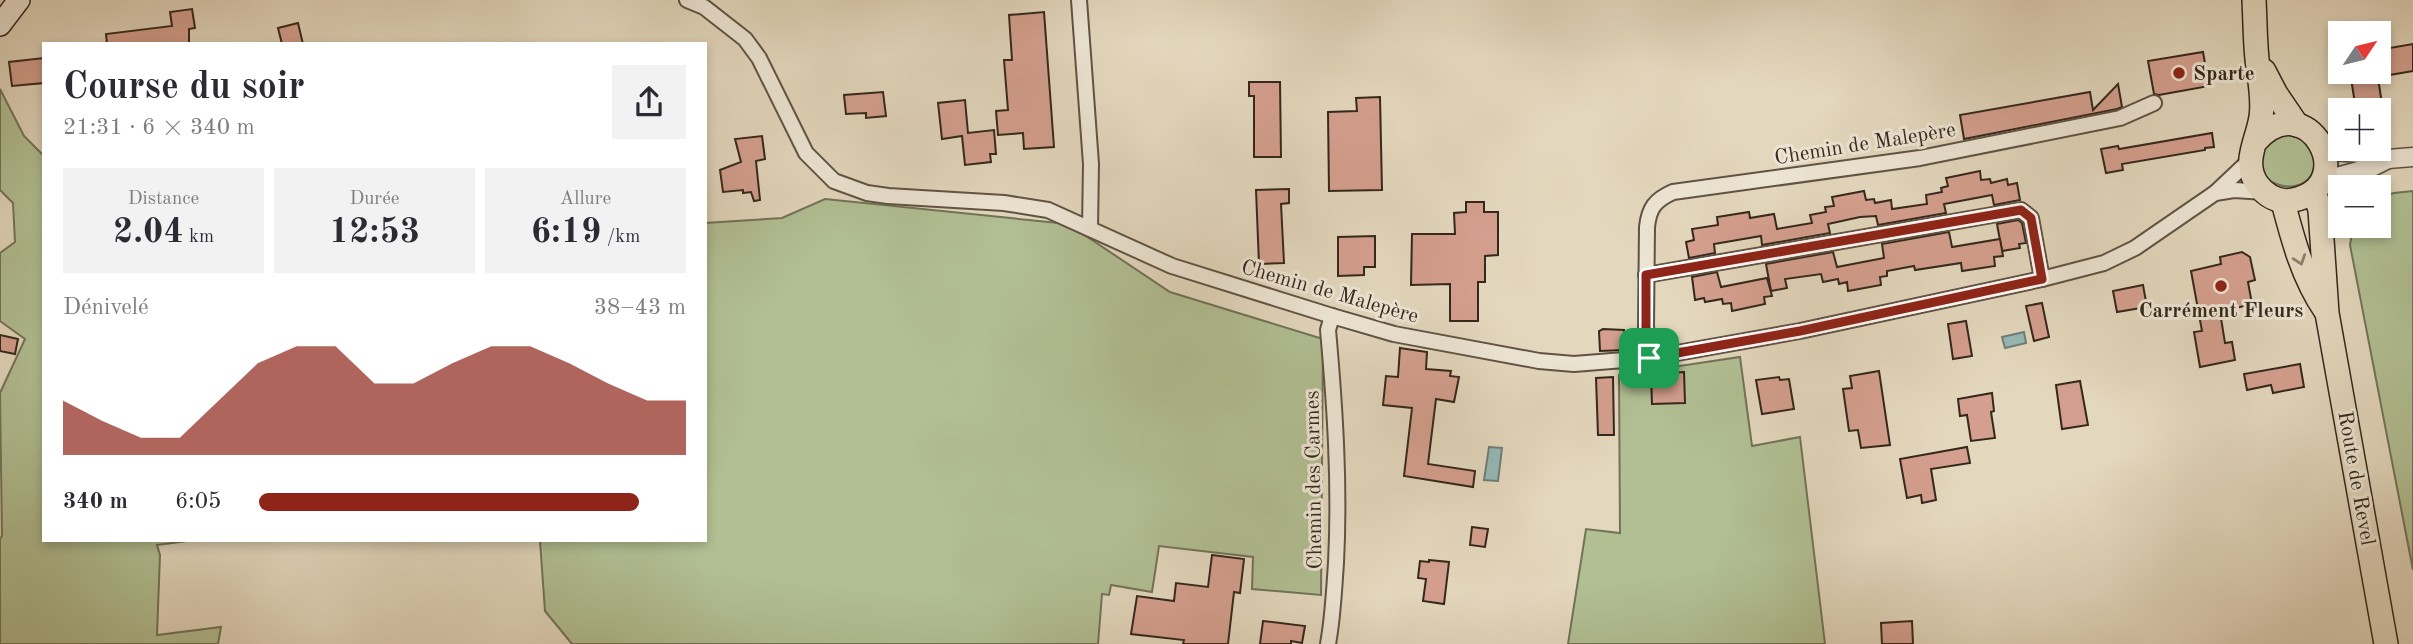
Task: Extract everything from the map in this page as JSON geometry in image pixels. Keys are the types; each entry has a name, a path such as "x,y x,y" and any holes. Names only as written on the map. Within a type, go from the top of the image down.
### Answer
{"main road":[{"path":"0,25 19,0"},
{"path":"2253,151 2262,115 2254,0"},
{"path":"2257,57 2276,94 2297,125"},
{"path":"2253,151 2263,133 2285,124 2308,129 2323,145"},
{"name":"Route de Revel","path":"2323,145 2326,170 2318,186 2326,313 2386,644"},
{"name":"Route de Revel","path":"2253,151 2252,172 2256,183 2274,197 2293,239 2311,290 2326,313"},
{"path":"2274,197 2299,199 2318,186"}],"street":[{"name":"Chemin de Malepère","path":"687,0 704,7 745,39 759,58 806,153 834,181 867,193 888,196 1048,210 1172,266 1332,316 1394,334 1539,361 1574,364 1649,358 1800,331 2104,263 2135,248 2215,193 2253,151"},
{"path":"1079,0 1091,164 1090,229"},
{"name":"Chemin de Malepère","path":"1649,358 1646,327 1648,214 1661,197 1673,192 1920,158 2120,118 2154,103"},
{"path":"2323,145 2328,148"},
{"path":"2391,159 2413,157"},
{"path":"2318,186 2384,161"},
{"path":"2215,193 2234,190 2274,197"},
{"path":"1646,275 2021,210 2031,218 2042,279"},
{"name":"Chemin des Carmes","path":"1328,644 1334,604 1338,525 1337,441 1328,330 1332,316"}],"green space":[{"path":"0,89 24,136 42,154 42,542 180,542 157,545 160,555 157,635 221,627 218,644 0,644 0,393 25,339 0,321 0,253 15,242 13,203 0,190"},
{"path":"2284,132 2307,142 2314,157 2314,168 2310,176 2296,186 2277,184 2261,171 2263,146"},
{"path":"2413,191 2413,570 2350,245 2351,238 2391,238 2391,194"},
{"path":"825,199 1068,224 1170,292 1323,339 1321,595 1252,589 1253,557 1159,546 1152,592 1111,585 1109,595 1102,594 1098,644 572,644 545,611 540,542 707,542 707,223 782,218"},
{"path":"1740,357 1752,446 1800,437 1825,644 1568,644 1586,529 1620,533 1619,375"}],"water":[{"path":"2024,332 2026,343 2005,348 2002,337"},
{"path":"1489,447 1502,448 1498,481 1484,480"}],"building":[{"path":"192,9 195,28 189,29 189,42 107,42 106,34 172,26 170,12"},
{"path":"1044,12 1054,147 1024,149 1023,133 998,135 996,111 1008,110 1004,60 1012,60 1009,15"},
{"path":"298,23 303,42 282,42 278,28"},
{"path":"2413,44 2413,71 2391,75 2391,48"},
{"name":"Sparte","path":"2203,52 2209,86 2154,94 2148,61"},
{"path":"42,58 42,83 12,86 9,62"},
{"path":"1249,82 1280,82 1281,157 1254,157 1254,96 1249,96"},
{"path":"2118,84 2122,107 2117,109 1964,139 1960,115 2090,92 2093,110"},
{"path":"2352,84 2379,84 2381,98 2354,98"},
{"path":"883,92 886,116 866,118 866,113 846,114 844,95"},
{"path":"1380,97 1382,190 1329,191 1328,112 1357,111 1356,98"},
{"path":"965,100 968,133 994,130 996,154 990,154 991,162 965,165 962,136 942,139 938,103"},
{"path":"2212,133 2214,147 2122,164 2123,170 2106,173 2101,149 2118,146 2119,149"},
{"path":"762,136 765,159 756,161 760,200 754,201 751,192 743,193 743,190 723,192 720,170 741,162 735,139"},
{"path":"1980,171 1981,180 1990,179 1991,183 2007,179 2008,185 2017,183 2020,200 1994,205 1992,195 1944,204 1946,213 1878,225 1876,216 1860,217 1828,224 1830,233 1762,245 1761,236 1714,244 1715,253 1689,258 1686,242 1694,240 1692,229 1718,225 1717,217 1749,212 1750,218 1774,214 1777,229 1812,223 1810,215 1826,212 1825,207 1834,206 1832,197 1864,191 1866,200 1874,199 1875,203 1891,200 1892,209 1927,204 1926,195 1942,192 1941,188 1948,186 1946,178"},
{"path":"1289,189 1289,203 1281,204 1284,263 1259,264 1256,190"},
{"path":"1466,202 1484,202 1484,212 1498,212 1498,255 1485,256 1485,282 1478,282 1478,321 1450,321 1450,284 1411,285 1412,234 1455,234 1454,213 1466,212"},
{"path":"2018,220 2022,223 2026,243 2019,244 2020,248 2002,251 1997,224"},
{"path":"1949,232 1952,247 2000,239 2003,256 1994,257 1995,266 1962,271 1961,263 1887,271 1887,276 1880,277 1881,285 1848,291 1847,282 1839,284 1838,279 1823,282 1821,274 1785,279 1787,288 1771,291 1766,264 1833,252 1837,267 1884,258 1882,244"},
{"path":"1375,236 1375,267 1364,267 1364,275 1338,276 1338,237"},
{"path":"2242,252 2250,257 2255,280 2248,282 2252,304 2220,312 2225,343 2232,342 2235,360 2200,367 2194,332 2202,331 2191,271 2221,264 2220,257"},
{"path":"1717,272 1721,287 1767,278 1772,296 1764,297 1765,304 1732,311 1731,303 1723,304 1722,299 1705,302 1704,298 1695,300 1692,277"},
{"path":"2143,285 2147,307 2117,312 2113,291"},
{"path":"2042,303 2049,337 2034,341 2026,306"},
{"path":"1966,321 1972,356 1953,359 1948,324"},
{"path":"1624,330 1625,350 1600,351 1599,331"},
{"path":"0,335 18,339 15,354 0,351"},
{"path":"1400,348 1427,352 1426,369 1451,371 1450,376 1459,377 1454,402 1436,399 1428,464 1475,471 1473,487 1404,476 1412,408 1383,405 1386,376 1398,377"},
{"path":"2300,364 2304,387 2273,393 2271,385 2247,390 2244,374"},
{"path":"1879,371 1890,445 1861,448 1858,430 1849,431 1843,389 1852,388 1850,376"},
{"path":"1684,372 1685,403 1652,404 1651,374"},
{"path":"1613,377 1614,435 1598,435 1596,378"},
{"path":"1779,377 1780,380 1789,379 1794,409 1762,414 1756,380"},
{"path":"2080,381 2088,425 2062,429 2056,385"},
{"path":"1992,393 1994,411 1991,412 1995,438 1971,441 1967,415 1960,416 1958,399"},
{"path":"1967,447 1970,463 1931,469 1936,500 1922,503 1921,495 1907,498 1900,459"},
{"path":"1472,527 1488,529 1485,547 1470,545"},
{"path":"1212,555 1244,559 1240,593 1234,592 1228,644 1183,644 1184,640 1131,634 1137,596 1174,601 1176,583 1208,587"},
{"path":"1420,561 1449,562 1444,604 1423,601 1426,579 1418,578"},
{"path":"1263,621 1305,626 1302,643 1291,641 1291,644 1260,644"},
{"path":"1912,621 1913,644 1882,644 1881,623"}],"place":[{"name":"Sparte","path":"2179,73"},
{"name":"Carrément Fleurs","path":"2221,286"}],"route":[{"path":"2021,210 2031,218 2042,279 1800,331 1649,358 1646,275 2021,210"}]}
